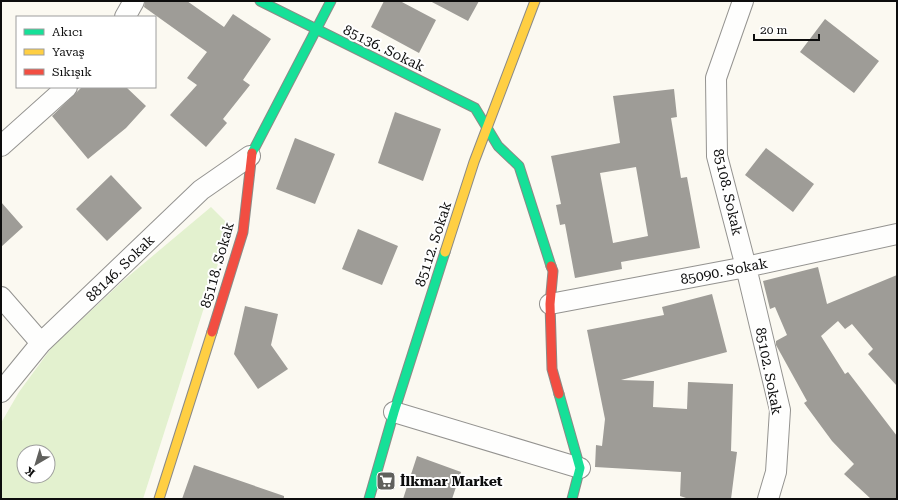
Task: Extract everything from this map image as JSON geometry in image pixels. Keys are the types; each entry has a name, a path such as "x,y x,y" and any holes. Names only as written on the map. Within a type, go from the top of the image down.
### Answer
{"street":[{"path":"126,16 134,1"},
{"name":"85136. Sokak","path":"260,1 475,108 498,146 519,166 553,271 550,304 552,369 580,468"},
{"name":"85118. Sokak","path":"159,499 243,232 250,156 331,1"},
{"name":"85112. Sokak","path":"369,499 394,412 474,162 535,1"},
{"name":"85108. Sokak","path":"743,1 716,78 717,156 746,266"},
{"path":"1,146 66,88"},
{"name":"88146. Sokak","path":"1,392 41,343 201,190 250,156"},
{"name":"85090. Sokak","path":"550,304 746,266 897,234"},
{"name":"85102. Sokak","path":"746,266 780,410 776,472 768,499"},
{"path":"1,297 41,343"},
{"path":"394,412 580,468 572,499"}],"green space":[{"path":"211,207 230,226 143,499 1,499 1,423 19,392 52,347 124,280"}],"building":[{"path":"145,1 187,1 224,27 233,14 271,39 243,80 250,85 223,119 227,123 206,147 170,115 197,85 187,78 207,52 144,7"},
{"path":"384,1 400,1 436,20 419,53 371,27"},
{"path":"430,1 479,1 468,21"},
{"path":"825,19 879,61 854,93 800,52"},
{"path":"81,88 127,88 146,106 126,128 88,159 52,116"},
{"path":"674,89 677,117 671,118 681,178 687,177 700,248 621,262 622,269 575,278 565,224 560,225 556,205 561,204 551,156 620,143 613,96","holes":["636,167 648,236 613,243 600,173"]},
{"path":"395,112 441,129 423,181 378,163"},
{"path":"295,138 335,154 315,204 276,189"},
{"path":"766,148 814,184 793,212 745,175"},
{"path":"111,175 142,208 107,241 76,209"},
{"path":"1,202 23,227 1,247"},
{"path":"358,229 398,246 382,285 342,269"},
{"path":"818,267 827,304 897,275 897,386 868,354 873,349 852,324 845,329 838,321 821,336 845,374 848,372 897,436 897,499 871,499 844,474 854,464 832,441 804,403 807,401 776,345 776,341 787,335 775,307 770,309 763,281"},
{"path":"712,294 727,352 621,380 654,381 653,407 687,409 688,382 733,384 731,451 737,452 731,499 689,499 680,496 681,472 595,467 596,445 602,446 605,419 587,330 664,315 662,307"},
{"path":"245,306 278,314 271,345 288,369 258,389 234,354"},
{"path":"417,456 461,472 452,499 403,499"},
{"path":"194,465 284,496 284,499 182,499"}],"traffic: fast":[{"path":"260,1 475,108 498,146 519,166 551,266"},
{"path":"252,153 331,1"},
{"path":"369,499 394,412 445,252"},
{"path":"559,394 580,468 572,499"}],"traffic: slow":[{"path":"445,252 474,162 535,1"},
{"path":"159,499 212,332"}],"traffic: jam":[{"path":"212,332 243,232 252,153"},
{"path":"551,266 553,271 550,304 552,369 559,394"}],"place":[{"name":"İlkmar Market","path":"386,481"}]}
